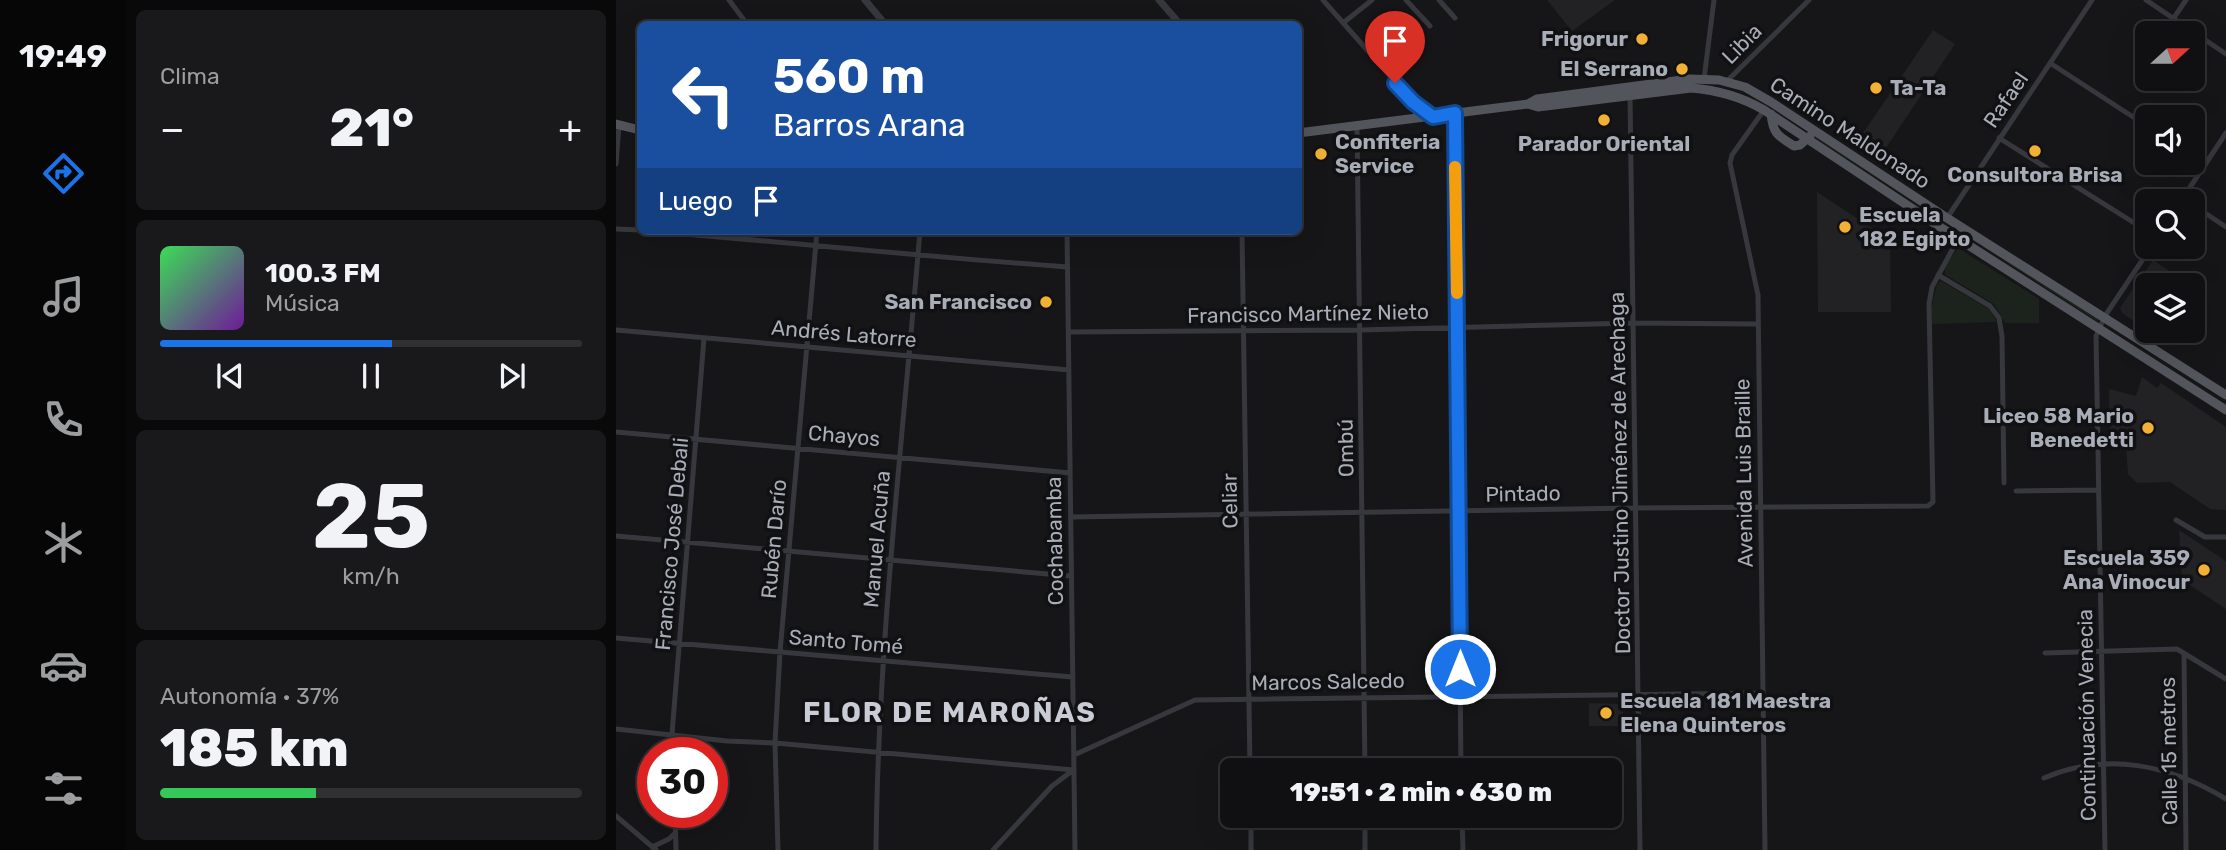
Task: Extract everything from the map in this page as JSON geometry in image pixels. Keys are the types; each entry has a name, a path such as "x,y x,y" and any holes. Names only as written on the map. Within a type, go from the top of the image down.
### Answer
{"main road":[{"name":"Camino Maldonado","path":"1630,91 1676,80 1704,79 1726,82 1759,94 1958,239 2226,410"},
{"name":"Camino Maldonado","path":"1302,133 1528,104 1538,99 1630,91 1716,90 1741,97 1812,134 2105,316 2226,395"},
{"path":"1768,112 1773,130 1787,141 1797,146 1812,134"},
{"path":"617,125 637,129"}],"street":[{"path":"729,0 745,21"},
{"path":"865,0 882,21"},
{"path":"1159,0 1177,21"},
{"path":"1323,0 1413,102 1433,117"},
{"path":"1343,23 1372,0"},
{"path":"1406,0 1430,26"},
{"path":"1439,0 1455,18"},
{"path":"1704,79 1714,0"},
{"name":"Libia","path":"1726,82 1809,0"},
{"name":"Rafael","path":"1947,218 2092,0"},
{"path":"2146,0 2226,54"},
{"path":"2173,19 2186,0"},
{"path":"2050,63 2135,118"},
{"name":"Doctor Justino Jiménez de Arechaga","path":"1630,91 1640,850"},
{"path":"1406,120 1412,114 1413,102"},
{"name":"Avenida Luis Braille","path":"1765,850 1758,295 1730,163 1732,155 1768,112"},
{"path":"1455,113 1461,758"},
{"path":"616,164 617,125"},
{"name":"Ombú","path":"1357,126 1365,758"},
{"path":"2190,189 2226,133"},
{"path":"1999,138 2135,223"},
{"path":"2205,213 2226,227"},
{"path":"616,229 637,230"},
{"path":"699,235 1067,267"},
{"name":"Rubén Darío","path":"778,850 775,743 780,652 817,235"},
{"name":"Manuel Acuña","path":"876,850 877,752 883,661 919,235"},
{"name":"Cochabamba","path":"1067,235 1075,850"},
{"name":"Celiar","path":"1242,235 1250,758"},
{"path":"1958,239 1938,275 1990,306 1999,318 2002,336 2004,483"},
{"path":"2099,327 2143,259"},
{"name":"Pintado","path":"1070,517 1927,506 1933,502 1928,319 1930,295 1938,275"},
{"name":"Francisco Martínez Nieto","path":"1069,332 1360,330 1634,323 1757,324"},
{"name":"Continuación Venecia","path":"2099,327 2095,336 2105,850"},
{"name":"Andrés Latorre","path":"616,330 1069,370"},
{"name":"Francisco José Debali","path":"672,734 704,338"},
{"name":"Chayos","path":"616,432 1070,473"},
{"path":"2016,491 2098,490"},
{"path":"2176,520 2205,537 2226,537"},
{"path":"616,536 1071,576"},
{"name":"Santo Tomé","path":"616,638 1073,677"},
{"path":"2045,653 2177,649 2226,679"},
{"name":"Calle 15 metros","path":"2184,653 2186,850"},
{"name":"Marcos Salcedo","path":"1074,755 1195,700 1763,693"},
{"path":"616,729 1074,770"},
{"path":"2045,778 2103,763 2144,766 2186,778 2226,799"},
{"path":"993,850 1052,786 1074,770"},
{"path":"616,817 654,848 676,833"},
{"path":"676,828 676,850"},
{"path":"1251,828 1251,850"},
{"path":"1365,828 1365,850"},
{"path":"1462,828 1463,850"}],"shaded area":[{"path":"1547,0 1615,0 1572,31"},
{"path":"1933,30 1955,44 1878,160 1855,145"},
{"path":"1816,137 2099,319 2097,321"},
{"path":"1817,192 1890,240 1891,312 1818,312"},
{"path":"1958,248 2039,299 2039,323 2005,323 1994,304 1946,275 1944,267"},
{"path":"2153,260 2172,273 2144,273"},
{"path":"1941,281 1989,309 1997,322 1932,324 1931,309 1937,284"},
{"path":"2135,286 2135,322 2122,313 2120,308"},
{"path":"2142,377 2157,388 2161,383 2226,427 2226,510 2210,509 2170,482 2137,483 2128,474 2126,446 2110,446 2109,389 2136,396"},
{"name":"Escuela 359 Ana Vinocur","path":"2179,530 2226,561 2226,609 2182,580"},
{"name":"Escuela 181 Maestra Elena Quinteros","path":"1589,703 1619,704 1623,710 1623,726 1589,726"}],"slow traffic":[{"path":"1455,167 1457,293"}],"place":[{"name":"Frigorur","path":"1642,39"},
{"name":"El Serrano","path":"1682,69"},
{"name":"Ta-Ta","path":"1876,88"},
{"name":"Parador Oriental","path":"1604,120"},
{"name":"Consultora Brisa","path":"2035,151"},
{"name":"Confiteria Service","path":"1321,154"},
{"name":"Escuela 182 Egipto","path":"1845,227"},
{"name":"San Francisco","path":"1046,302"},
{"name":"Liceo 58 Mario Benedetti","path":"2148,428"},
{"name":"Escuela 359 Ana Vinocur","path":"2204,570"},
{"name":"Escuela 181 Maestra Elena Quinteros","path":"1606,713"}],"district":[{"name":"FLOR DE MAROÑAS","path":"950,712"}],"route":[{"path":"1395,83 1413,102 1433,117 1455,113 1460,669"}]}
